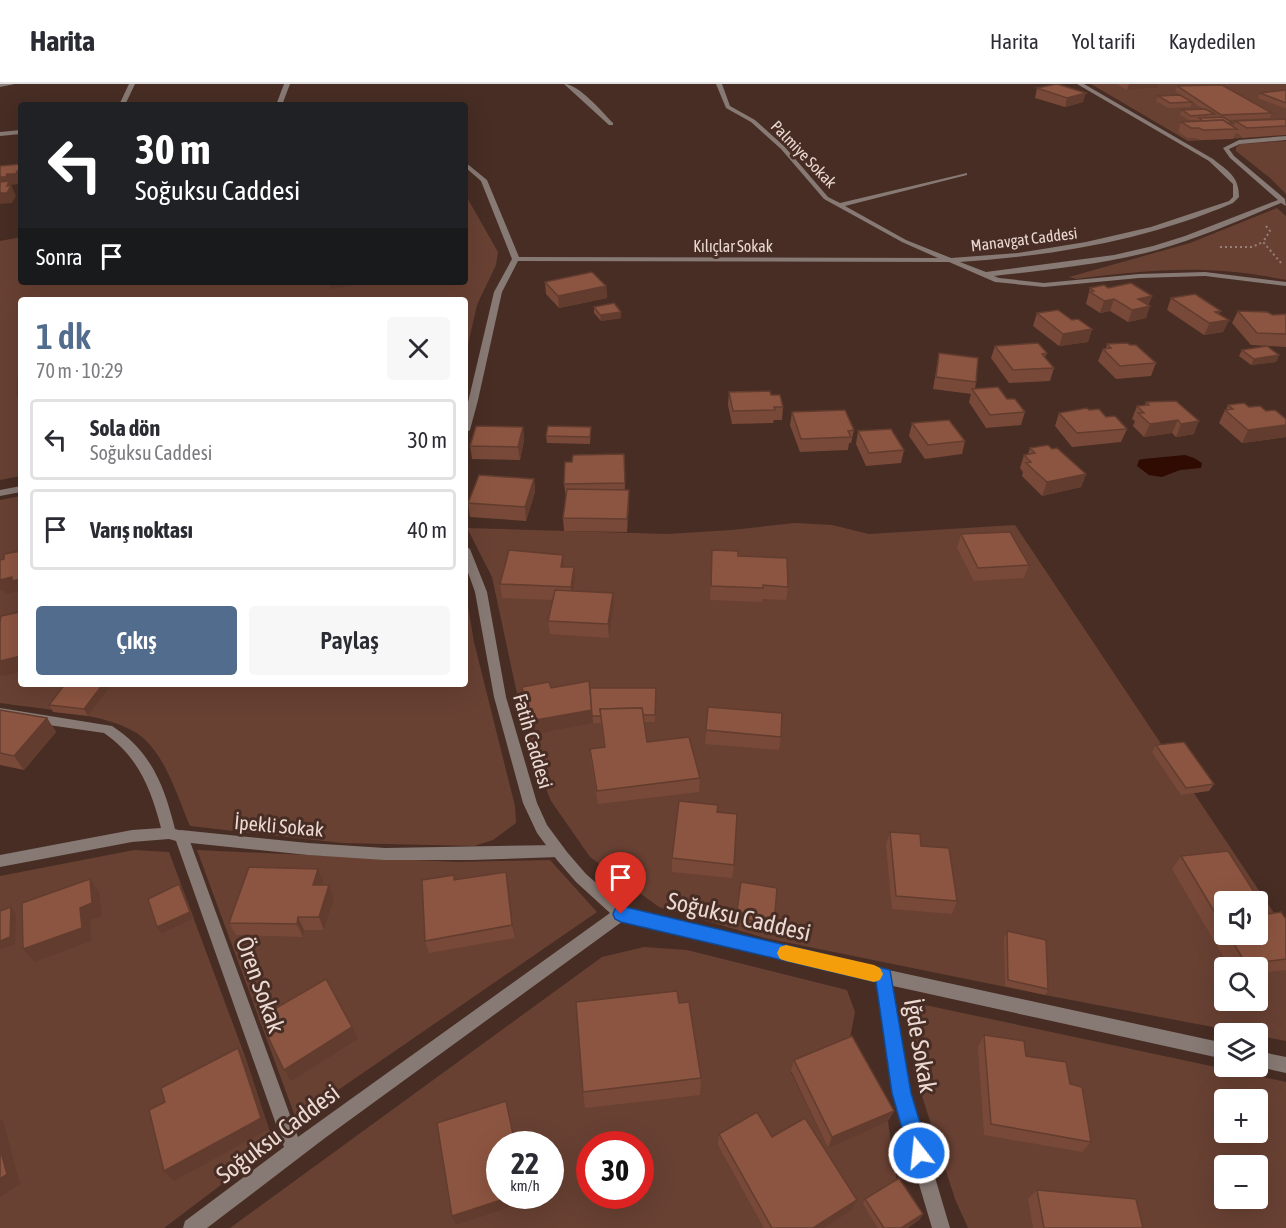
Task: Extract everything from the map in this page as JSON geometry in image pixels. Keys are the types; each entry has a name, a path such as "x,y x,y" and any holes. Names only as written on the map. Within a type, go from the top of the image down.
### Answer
{"street":[{"path":"0,85 12,84"},
{"path":"123,102 132,84"},
{"path":"280,102 287,84"},
{"path":"567,84 611,124"},
{"name":"Palmiye Sokak","path":"719,84 728,107 753,121 783,148 826,198 904,241 949,260"},
{"name":"Manavgat Caddesi","path":"949,260 1038,253 1131,236 1211,210 1231,202 1236,197 1236,184 1211,160 1080,84"},
{"path":"0,134 18,132"},
{"path":"984,274 1076,264 1128,254 1182,240 1285,202 1260,178 1232,157 1226,148 1239,142 1286,138"},
{"path":"468,167 484,180 516,260 498,292 470,401"},
{"path":"839,205 965,174"},
{"name":"Kılıçlar Sokak","path":"516,260 949,260"},
{"name":"Manavgat Caddesi","path":"949,260 1004,282 1027,285 1171,274 1232,276 1286,284"},
{"path":"0,493 18,490"},
{"name":"Fatih Caddesi","path":"468,557 481,592 500,697 530,803 542,829 558,851 582,878 621,914"},
{"name":"Ören Sokak","path":"0,713 107,729 132,746 160,795 294,1151"},
{"name":"İpekli Sokak","path":"0,861 132,836 175,834 384,854 558,851"},
{"name":"Soğuksu Caddesi","path":"192,1228 294,1151 621,914 884,976 1214,1049"},
{"name":"İğde Sokak","path":"884,976 901,1093 941,1228"},
{"path":"1268,1061 1286,1065"}],"path":[{"path":"1247,215 1269,228 1270,231 1263,242 1286,270"}],"shaded area":[{"path":"1091,84 1286,84 1286,128 1233,131 1243,138 1188,141"},
{"path":"1286,141 1286,194 1236,151 1236,147 1241,144"},
{"path":"468,199 498,252 496,265 477,305 468,345 468,297 18,297 18,477 0,480 0,241 18,238 18,285 468,285"},
{"path":"1277,208 1286,216 1286,280 1206,270 1156,271 1076,279 1069,277 1190,243"},
{"path":"1185,455 1202,463 1201,468 1180,470 1162,477 1149,475 1137,466 1139,460 1143,459"},
{"path":"18,497 18,687 468,687 468,606 474,642 515,806 516,823 493,840 474,846 342,843 190,826 165,767 142,737 113,722 95,717 0,703 0,500"},
{"path":"795,523 832,525 869,534 1015,525 1259,891 1214,891 1214,945 1268,945 1268,904 1286,931 1286,1041 1268,1038 1268,1023 1214,1023 1214,1027 765,938 659,907 590,857 551,801 528,745 492,577 468,528 667,534"},
{"path":"134,850 169,852 246,1059 274,1145 164,1228 0,1228 0,876"},
{"path":"197,850 458,862 550,860 597,912 296,1119"},
{"path":"644,947 687,950 847,990 855,1012 848,1048 791,1072 828,1148 888,1121 897,1183 920,1219 908,1228 230,1228 602,957"},
{"path":"911,1002 1214,1067 1214,1077 1263,1077 1286,1082 1286,1228 968,1228 955,1199 913,1068"}],"building":[{"path":"1057,84 1086,93 1067,98 1037,88"},
{"path":"1222,85 1272,113 1221,115 1177,86"},
{"path":"1286,90 1286,103 1260,93"},
{"path":"1180,95 1192,102 1170,103 1158,96"},
{"path":"1205,109 1215,114 1191,116 1182,110"},
{"path":"1223,117 1233,123 1223,120 1203,121 1199,118"},
{"path":"1286,119 1286,126 1247,128 1235,121"},
{"path":"1223,120 1237,129 1203,130 1191,128 1181,122"},
{"path":"18,164 18,171 16,174 0,177 0,166"},
{"path":"9,181 7,186 11,185 7,193 0,193 0,182"},
{"path":"592,272 606,286 558,296 545,282"},
{"path":"1131,283 1152,296 1138,299 1150,306 1132,310 1114,299 1104,301 1090,292 1094,291 1090,288 1104,285 1108,288"},
{"path":"1195,294 1221,311 1215,312 1229,320 1209,323 1171,298"},
{"path":"614,303 621,312 600,315 594,307"},
{"path":"1058,310 1072,320 1078,319 1092,329 1063,334 1037,313"},
{"path":"1238,311 1267,312 1273,315 1286,314 1286,334 1257,333"},
{"path":"1038,343 1047,353 1042,354 1054,368 1013,370 995,346"},
{"path":"1107,344 1136,345 1156,363 1120,366 1103,349 1111,348"},
{"path":"1267,346 1279,355 1254,359 1242,350"},
{"path":"939,353 978,358 976,382 936,377"},
{"path":"998,387 1007,399 1015,399 1025,412 990,415 972,389"},
{"path":"770,391 771,395 780,395 783,407 774,407 775,410 733,411 729,392"},
{"path":"1176,401 1199,421 1181,424 1178,420 1150,424 1138,413 1144,413 1137,406 1149,405 1146,402"},
{"path":"1244,403 1249,407 1260,406 1266,411 1275,410 1286,419 1286,425 1248,430 1225,410 1233,409 1228,405"},
{"path":"1087,408 1089,410 1099,409 1106,417 1115,416 1127,429 1077,433 1059,413"},
{"path":"845,410 854,430 848,431 851,437 801,439 792,412"},
{"path":"949,420 965,441 928,445 912,423"},
{"path":"476,426 523,427 518,447 470,446"},
{"path":"548,426 591,427 590,437 546,436"},
{"path":"891,429 904,450 869,453 858,431"},
{"path":"1048,445 1052,449 1057,448 1086,474 1047,482 1026,463 1031,462 1024,455 1035,453 1030,448"},
{"path":"624,454 625,483 564,484 565,462 572,462 573,455"},
{"path":"479,475 534,479 525,507 468,503"},
{"path":"567,489 629,490 627,519 563,518"},
{"path":"1010,532 1029,565 978,568 961,534"},
{"path":"509,550 563,555 561,567 574,567 571,587 500,584"},
{"path":"712,550 738,551 738,556 787,558 788,587 711,586"},
{"path":"18,552 18,580 12,581 12,577 0,580 0,560 4,559 4,554"},
{"path":"555,590 613,593 608,624 548,621"},
{"path":"18,612 18,657 0,661 0,623 1,616"},
{"path":"589,681 592,710 530,721 522,687 549,682 551,688"},
{"path":"63,687 101,687 84,709 49,705"},
{"path":"590,688 656,688 655,715 643,715 642,708 600,709 601,716 592,716"},
{"path":"708,707 782,713 781,737 706,730"},
{"path":"642,708 647,742 689,737 700,778 597,791 590,749 605,747 600,709"},
{"path":"0,710 47,718 14,756 0,753"},
{"path":"1184,742 1214,784 1186,788 1156,745"},
{"path":"679,801 718,805 717,812 737,814 734,865 672,858"},
{"path":"890,832 920,834 921,846 949,848 957,901 896,896"},
{"path":"1228,851 1253,891 1214,891 1214,911 1181,856"},
{"path":"249,867 318,869 313,885 329,885 319,917 298,917 297,924 229,923"},
{"path":"506,872 512,925 425,941 422,880 454,875 454,880"},
{"path":"90,879 92,903 80,908 82,928 23,949 22,903"},
{"path":"741,882 777,888 774,924 736,918"},
{"path":"179,884 190,912 157,927 148,899"},
{"path":"11,907 10,937 0,941 0,911"},
{"path":"1281,912 1286,919 1286,959 1268,961 1268,957 1242,957 1235,945 1268,945 1268,914"},
{"path":"1007,931 1046,940 1048,989 1008,980"},
{"path":"326,979 352,1027 284,1070 259,1018"},
{"path":"677,991 679,1003 689,1002 701,1078 583,1092 576,1002"},
{"path":"984,1035 1024,1041 1026,1056 1066,1062 1070,1084 1082,1087 1091,1142 991,1124"},
{"path":"852,1036 894,1111 832,1137 794,1060"},
{"path":"238,1048 261,1118 164,1171 149,1110 165,1102 161,1088"},
{"path":"506,1101 512,1131 486,1131 486,1205 452,1216 437,1123"},
{"path":"757,1112 772,1137 805,1118 857,1200 813,1228 772,1228 719,1134"},
{"path":"0,1149 7,1174 0,1179"},
{"path":"899,1178 923,1214 901,1228 884,1228 865,1199"},
{"path":"1037,1190 1136,1199 1143,1228 1044,1228"}],"slow traffic":[{"path":"786,953 874,974"}],"route":[{"path":"621,914 884,976 901,1093 919,1153"}]}
